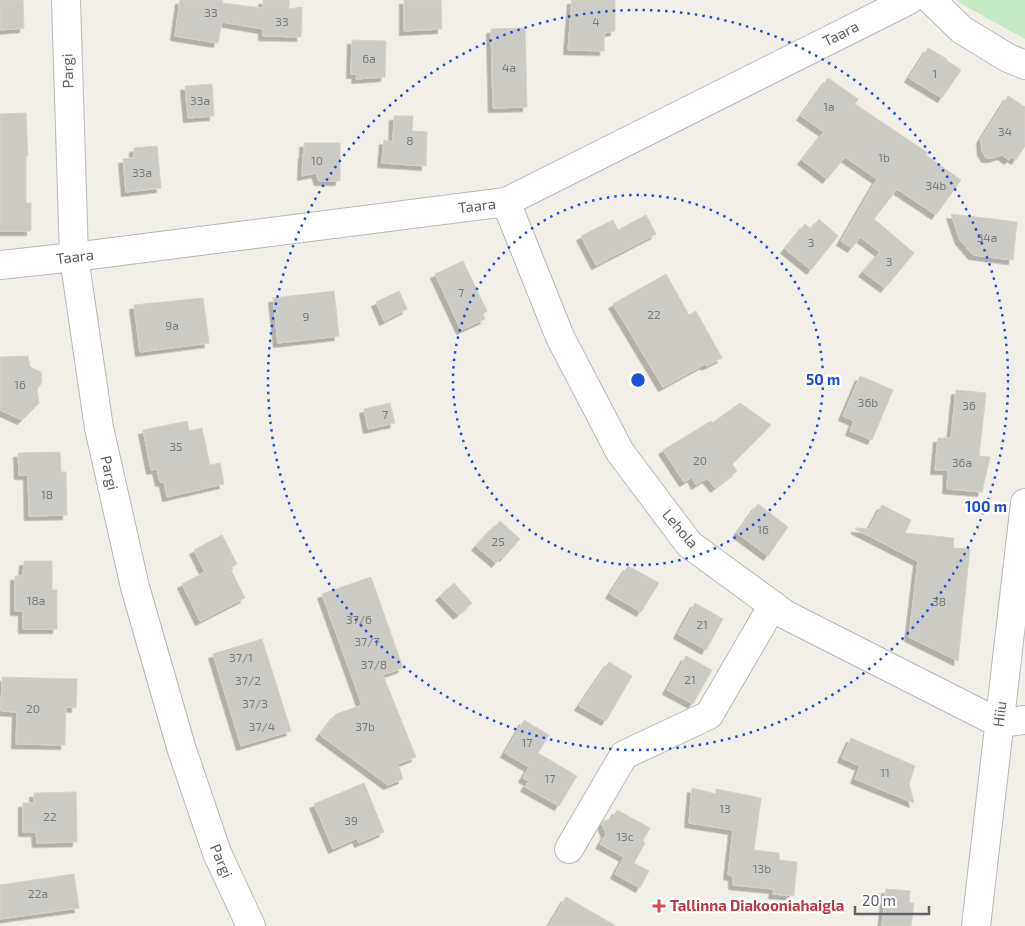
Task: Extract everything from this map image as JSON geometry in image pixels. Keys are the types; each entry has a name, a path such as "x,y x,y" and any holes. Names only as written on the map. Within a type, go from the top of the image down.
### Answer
{"street":[{"name":"Pargi","path":"66,0 74,257 99,428 135,587 181,747 217,853 250,926"},
{"name":"Taara","path":"0,265 506,202 909,0"},
{"path":"931,0 962,30 1008,58 1025,65"},
{"name":"Lehola","path":"506,202 560,337 620,452 689,544 786,614 1012,722"},
{"name":"Hiiu","path":"976,926 1012,722 1025,503"},
{"path":"569,850 624,755 709,715 772,604"}],"green space":[{"path":"957,0 1025,0 1025,39 958,2"}],"building":[{"path":"0,0 23,0 24,28 0,30"},
{"path":"180,0 223,0 222,3 263,8 263,0 289,0 289,9 302,7 301,37 263,36 263,29 222,22 218,43 175,36"},
{"path":"404,0 441,0 442,29 404,31"},
{"path":"572,0 615,0 615,31 604,33 604,51 568,50"},
{"path":"525,28 527,107 493,108 491,29"},
{"path":"352,40 386,41 385,77 356,79 357,74 351,74"},
{"path":"928,48 961,70 942,98 909,78"},
{"path":"828,78 858,99 855,104 928,153 926,155 961,180 936,215 897,189 874,219 914,253 885,288 863,272 880,252 860,237 852,248 841,241 877,179 845,157 827,179 802,160 824,132 801,116"},
{"path":"212,84 214,116 188,118 185,86"},
{"path":"1008,96 1025,107 1025,146 1016,160 1011,157 1009,160 1002,155 986,158 982,151 981,139"},
{"path":"26,113 28,156 26,156 26,203 31,203 31,231 0,231 0,114"},
{"path":"394,116 413,116 412,131 427,132 426,166 382,163 384,140 393,142"},
{"path":"304,143 340,143 340,181 319,181 316,173 302,176"},
{"path":"157,146 161,188 126,192 123,159 134,158 134,148"},
{"path":"951,214 1017,222 1013,260 973,255 960,240"},
{"path":"646,215 656,234 596,265 581,236 613,220 618,230"},
{"path":"819,219 838,236 811,270 785,249 805,224 811,229"},
{"path":"463,261 487,311 483,314 485,319 461,330 435,274"},
{"path":"666,274 689,315 696,311 722,358 706,366 705,364 663,387 613,304"},
{"path":"334,291 339,336 278,343 273,298"},
{"path":"399,291 407,309 384,321 376,302"},
{"path":"203,298 209,343 140,352 134,305"},
{"path":"28,356 30,367 41,372 42,382 37,390 39,403 22,420 0,410 0,357"},
{"path":"860,376 893,390 872,440 850,431 854,421 843,416"},
{"path":"956,390 986,393 979,456 990,457 982,492 947,489 948,470 935,470 938,438 951,438"},
{"path":"390,403 395,423 368,429 364,409"},
{"path":"740,403 771,425 732,464 737,471 715,488 707,478 696,485 692,477 684,482 663,450 711,421 712,423"},
{"path":"187,421 189,431 202,428 210,465 220,463 224,484 167,497 164,482 160,482 157,469 151,470 143,430"},
{"path":"60,452 61,472 66,472 67,515 29,516 28,475 19,475 18,453"},
{"path":"758,504 788,527 768,556 737,533"},
{"path":"882,505 911,520 905,533 954,538 953,548 970,549 958,661 909,637 918,561 855,529 869,529"},
{"path":"500,521 520,539 496,563 476,546"},
{"path":"222,535 237,564 230,568 245,598 200,621 182,584 205,572 194,550"},
{"path":"24,561 52,561 52,590 57,590 57,629 23,629 23,611 15,611 15,576 23,576"},
{"path":"628,566 659,583 641,612 610,594"},
{"path":"371,577 403,668 383,675 416,757 398,764 403,779 388,785 320,735 336,714 362,705 322,594"},
{"path":"454,583 472,603 458,615 440,596"},
{"path":"695,603 723,619 706,650 678,634"},
{"path":"262,639 291,731 241,746 213,654"},
{"path":"686,656 712,670 693,704 667,690"},
{"path":"609,662 632,676 606,721 579,706"},
{"path":"2,677 77,679 76,708 66,707 65,745 16,744 17,712 1,711"},
{"path":"524,720 549,735 538,753 577,776 559,806 525,787 529,781 523,778 529,767 505,753"},
{"path":"851,738 915,766 909,784 914,803 855,779 860,766 842,758"},
{"path":"364,783 384,832 359,843 357,838 333,849 314,804"},
{"path":"692,788 716,794 716,789 761,798 754,850 779,853 779,860 797,862 794,896 773,894 774,889 733,885 733,876 728,875 733,830 689,823"},
{"path":"76,792 77,842 37,843 36,832 23,832 23,803 34,803 34,793"},
{"path":"617,810 650,828 643,840 645,843 634,863 649,871 640,888 615,874 624,857 600,844 606,834 602,824 603,821 612,819"},
{"path":"74,874 79,908 0,919 0,885"},
{"path":"886,889 910,891 909,903 914,903 911,926 882,926"},
{"path":"566,897 616,926 549,926"}],"place":[{"name":"Tallinna Diakooniahaigla","path":"659,906"}]}
